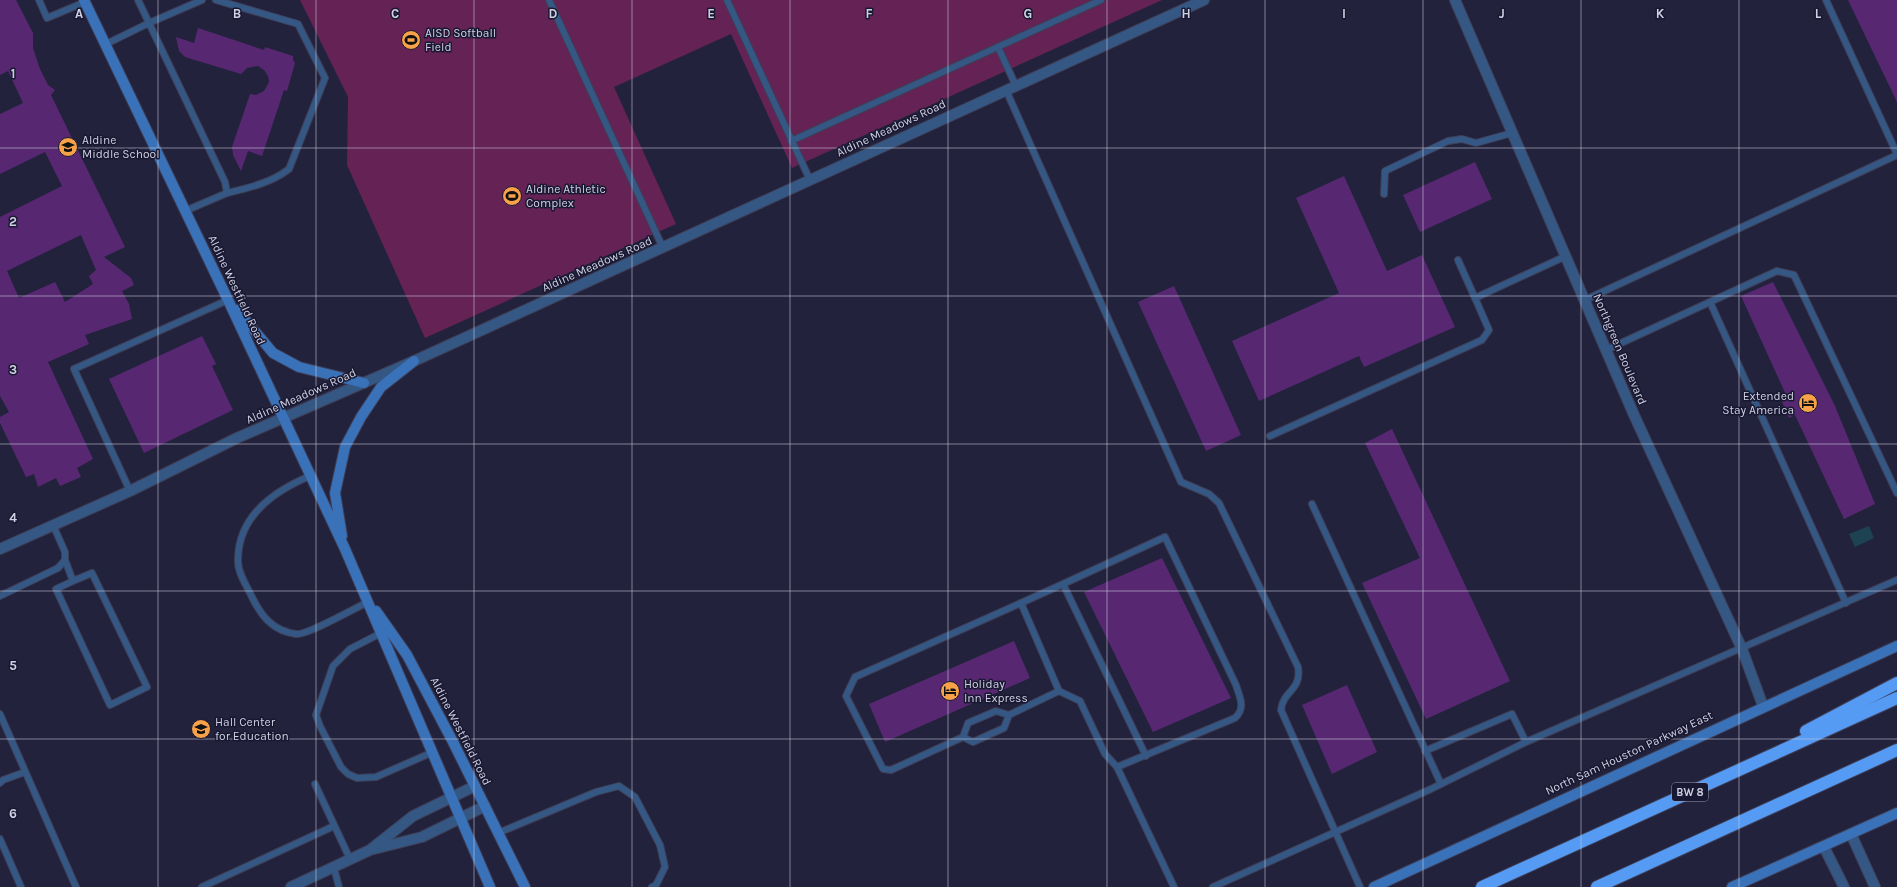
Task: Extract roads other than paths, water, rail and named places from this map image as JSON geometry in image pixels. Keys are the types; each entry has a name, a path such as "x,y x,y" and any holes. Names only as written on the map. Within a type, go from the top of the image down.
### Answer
{"highway":[{"path":"1689,793 1897,683"},
{"name":"BW 8","path":"1482,887 1897,698"},
{"path":"1597,887 1897,750"}],"main road":[{"name":"Aldine Westfield Road","path":"85,1 345,549 490,887"},
{"path":"228,300 273,353 299,367 364,383"},
{"path":"345,549 335,492 345,447 361,417 381,387 414,361"},
{"name":"Aldine Westfield Road","path":"366,598 407,655 475,786 525,887"},
{"name":"North Sam Houston Parkway East","path":"1374,887 1897,646"},
{"path":"1732,887 1897,813"}],"street":[{"name":"Aldine Meadows Road","path":"0,549 130,491 283,418 414,361 1016,86 1188,3 1204,0"},
{"name":"Northgreen Boulevard","path":"1455,0 1606,350 1742,649 1764,706"},
{"path":"370,850 413,816 475,786"},
{"path":"292,887 370,850 422,836 485,806"},
{"path":"1851,834 1875,887"},
{"path":"1824,846 1844,887"}],"lane":[{"path":"39,0 47,18 85,1"},
{"path":"138,0 225,182 227,193"},
{"path":"183,0 186,7"},
{"path":"106,44 202,0"},
{"path":"185,211 227,193 253,187 283,174 289,169 325,78 298,24 216,0"},
{"path":"549,0 663,248"},
{"path":"727,0 810,180"},
{"path":"792,141 1101,0"},
{"path":"1585,300 1897,153 1826,0"},
{"path":"998,47 1016,86"},
{"path":"1006,90 1181,482 1209,494 1219,503 1298,667 1298,684 1282,702 1281,710 1360,887"},
{"path":"1384,194 1385,171 1448,141 1462,139 1476,144 1512,133"},
{"path":"1475,298 1566,256"},
{"path":"1270,436 1482,340 1489,330 1458,260"},
{"path":"1606,350 1777,271 1794,275 1897,493"},
{"path":"130,491 74,369 228,300"},
{"path":"1710,302 1846,603"},
{"path":"310,476 290,484 276,493 261,505 249,521 241,541 238,561 242,574 264,618 277,627 296,634 308,632 366,598"},
{"path":"1312,504 1441,784"},
{"path":"53,525 65,552 65,560 73,581"},
{"path":"1060,691 1009,715 996,711 968,723 963,737 891,770 883,770 846,696 855,677 1164,537 1236,686 1242,704 1241,712 1235,718 1117,767"},
{"path":"0,596 58,568 65,560"},
{"path":"92,573 147,687 110,705 56,589 73,581 92,573"},
{"path":"1213,887 1441,784 1526,742 1742,649 1897,580"},
{"path":"1063,584 1146,756"},
{"path":"1021,603 1060,691 1080,701 1105,754 1117,767 1174,887"},
{"path":"381,633 350,649 333,666 316,715 320,726 341,766 348,774 357,778 382,774 433,752"},
{"path":"0,714 76,887"},
{"path":"1425,751 1512,714 1526,742"},
{"path":"963,737 973,742 1004,728 1009,715"},
{"path":"0,783 3,780 25,772"},
{"path":"315,784 350,859"},
{"path":"498,833 596,792 619,786 635,797 660,845 664,867 656,885 652,887"},
{"path":"202,887 334,826"},
{"path":"0,839 21,887"},
{"path":"334,868 339,887"}],"water":[{"path":"1869,526 1874,538 1855,547 1849,534"}],"place":[{"name":"AISD Softball Field","path":"411,40"},
{"name":"Aldine Middle School","path":"68,147"},
{"name":"Aldine Athletic Complex","path":"512,196"},
{"name":"Extended Stay America","path":"1808,403"},
{"name":"Holiday Inn Express","path":"950,691"},
{"name":"Hall Center for Education","path":"201,729"}]}
